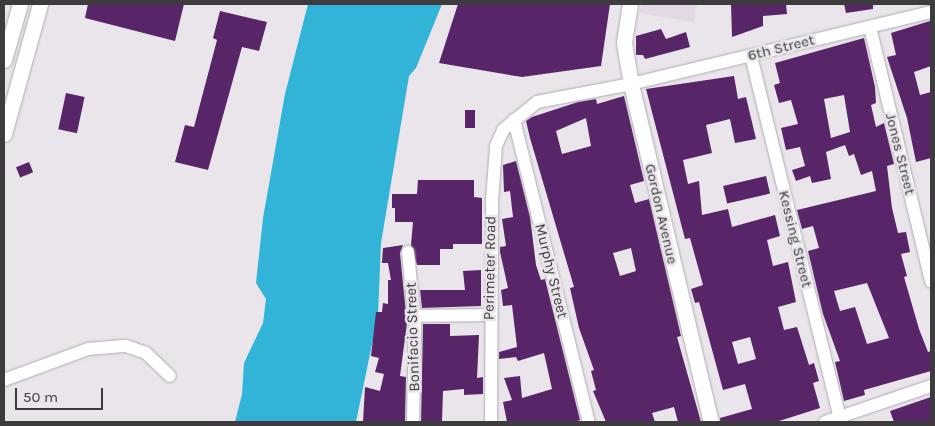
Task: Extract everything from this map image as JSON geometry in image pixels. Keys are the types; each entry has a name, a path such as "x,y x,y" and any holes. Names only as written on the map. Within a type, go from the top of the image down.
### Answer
{"main road":[{"path":"4,60 20,4"},
{"path":"4,134 40,4"},
{"name":"Gordon Avenue","path":"630,4 624,43 631,84 712,422"}],"street":[{"name":"6th Street","path":"537,102 631,84 931,12"},
{"name":"Jones Street","path":"870,27 931,282"},
{"name":"Kessing Street","path":"751,56 840,420"},
{"name":"Perimeter Road","path":"491,422 489,315 496,146 500,133 537,102"},
{"name":"Murphy Street","path":"514,120 588,422"},
{"name":"Bonifacio Street","path":"408,252 415,316 413,422"},
{"path":"415,316 489,315"},
{"path":"4,380 88,348 126,346 146,353 170,376"},
{"path":"825,422 840,420 931,386"}],"shaded area":[{"path":"642,4 697,4 694,22 639,13"}],"water":[{"path":"308,4 442,4 416,68 409,76 381,243 378,315 356,422 235,422 242,394 244,363 263,323 266,299 256,283 263,218 285,94"}],"building":[{"path":"88,4 184,4 175,41 85,18"},
{"path":"458,4 610,4 601,66 522,77 439,63"},
{"path":"731,4 786,4 787,14 763,16 763,26 732,37"},
{"path":"844,4 873,4 873,9 846,13"},
{"path":"220,11 267,22 259,51 242,47 208,170 175,162 185,125 194,127 217,40 213,38"},
{"path":"930,21 931,66 914,72 920,95 931,92 931,158 916,162 907,118 887,57 896,55 891,33"},
{"path":"661,29 666,39 686,32 690,47 645,59 643,55 636,55 636,36"},
{"path":"864,38 875,87 876,103 871,105 876,127 884,123 894,164 887,166 892,208 898,233 906,232 910,252 901,254 907,276 904,277 919,329 928,352 931,351 931,371 864,390 865,395 844,401 835,362 840,361 823,314 808,251 819,248 813,226 802,229 797,210 876,191 872,171 861,175 854,154 849,156 845,145 826,152 831,179 812,183 810,176 796,181 792,170 805,166 800,147 786,150 781,128 798,124 791,100 779,103 774,85 780,83 775,63","holes":["844,95 850,132 831,138 824,99","867,283 889,338 867,344 855,307 840,311 834,291"]},
{"path":"734,76 738,99 746,97 756,139 735,143 730,119 706,125 712,153 683,160 688,184 699,181 702,215 728,209 732,227 775,215 780,236 767,240 773,266 788,262 796,302 778,307 784,330 797,327 809,365 814,363 819,381 813,383 820,408 776,422 720,422 720,418 752,409 745,384 723,390 699,302 695,303 691,289 703,285 690,238 685,239 646,89","holes":["750,337 756,359 738,364 732,342"]},
{"path":"66,93 85,97 77,133 58,129"},
{"path":"624,96 644,181 630,185 635,203 649,199 681,336 677,337 701,422 678,422 674,407 652,413 655,422 606,422 593,391 596,390 591,371 594,370 579,328 570,288 574,287 526,121 532,117 578,102 596,99 597,104","holes":["586,118 591,146 562,154 556,131","631,248 636,271 620,276 613,253"]},
{"path":"465,110 475,110 475,128 465,128"},
{"path":"516,161 530,217 536,265 541,280 545,279 580,420 575,422 507,422 503,402 512,400 504,378 520,376 522,398 552,389 544,353 518,361 516,357 499,359 499,352 517,347 512,305 503,306 501,290 508,288 500,252 500,247 506,246 502,219 513,217 510,191 504,192 503,165"},
{"path":"29,162 33,172 20,177 16,167"},
{"path":"766,176 770,194 727,203 723,186"},
{"path":"418,180 474,180 474,197 482,198 482,244 453,244 453,249 440,249 440,265 417,265 411,245 413,222 395,222 392,194 417,194"},
{"path":"403,245 400,253 407,323 400,376 406,377 405,422 363,422 365,387 380,391 384,374 375,372 379,358 371,356 376,312 382,312 383,303 388,304 388,280 391,280 388,263 382,263 383,248"},
{"path":"481,270 481,306 422,308 420,290 465,290 463,271"},
{"path":"423,324 450,324 450,336 479,335 477,378 483,377 483,394 464,395 464,389 443,391 442,422 421,422"},
{"path":"931,397 931,422 894,422 890,411"}]}
